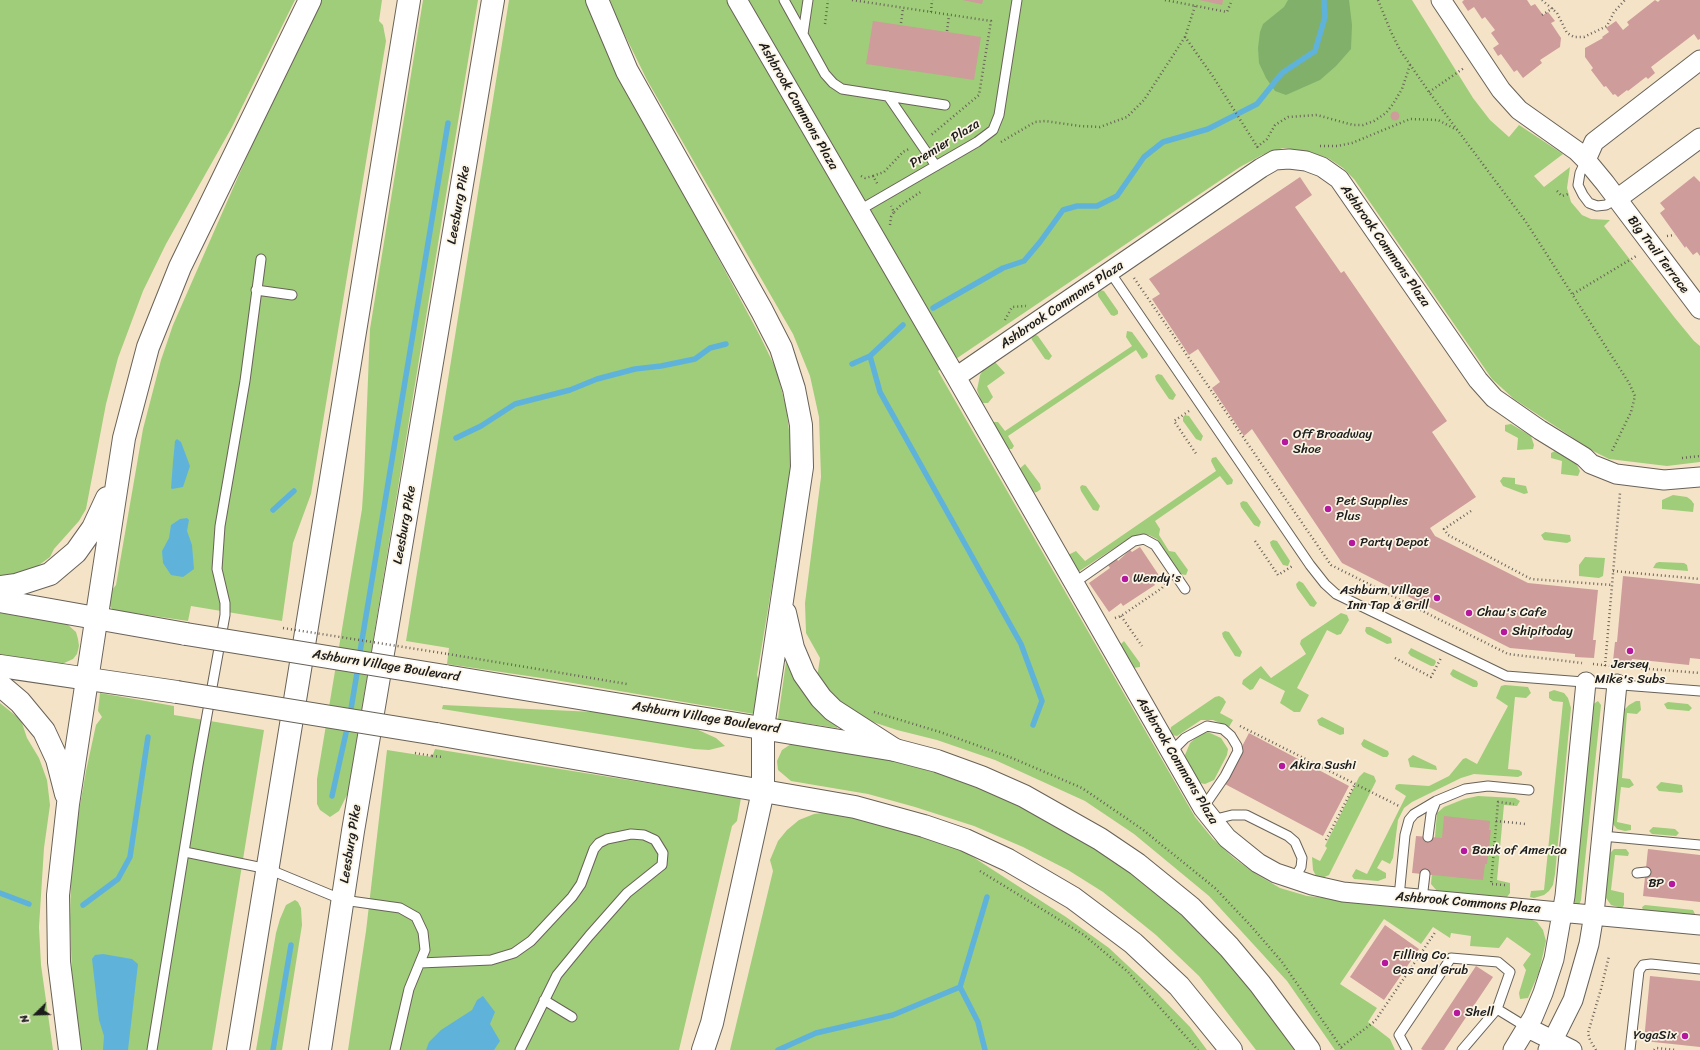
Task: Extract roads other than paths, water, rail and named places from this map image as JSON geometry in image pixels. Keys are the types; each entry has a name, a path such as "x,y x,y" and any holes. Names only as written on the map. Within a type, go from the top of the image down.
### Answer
{"main road":[{"path":"70,1050 59,962 58,895 68,804 124,438 132,402 150,339 180,267 310,0"},
{"path":"238,1050 409,0"},
{"name":"Leesburg Pike","path":"320,1050 342,900 493,0"},
{"path":"597,0 627,71 762,311 781,348 792,382 801,426 802,467 783,603 763,727 763,791 712,1023 703,1050"},
{"path":"0,586 16,585 50,574 76,552 93,528 118,477"},
{"name":"Ashburn Village Boulevard","path":"0,601 186,634 763,727 895,750 937,761 973,774 1024,796 1100,839 1137,864 1190,907 1229,947 1260,984 1309,1050"},
{"path":"783,603 793,648 801,668 821,698 832,710 895,750"},
{"path":"0,666 177,692 436,734 855,807 893,816 966,840 1008,860 1073,898 1133,943 1179,986 1231,1050"},
{"path":"0,685 20,702 44,731 57,759 68,804"}],"street":[{"name":"Ashbrook Commons Plaza","path":"737,0 1207,814 1227,838 1258,863 1294,879 1343,892 1594,914 1700,926"},
{"name":"Big Trail Terrace","path":"1441,0 1501,90 1519,110 1586,160 1700,309"},
{"path":"1586,160 1594,142 1700,60"},
{"path":"1617,199 1700,138"},
{"name":"Ashbrook Commons Plaza","path":"956,377 1261,168 1276,160 1289,159 1306,161 1322,167 1339,179 1478,380 1494,398 1540,430 1584,457 1592,464 1616,474 1664,480 1700,477"},
{"path":"1551,1045 1568,1013 1580,978 1589,944 1594,914 1617,672"},
{"path":"1513,1050 1528,1028 1544,993 1554,959 1563,912 1586,682"},
{"path":"1528,1028 1551,1045 1572,1050"}],"lane":[{"path":"784,0 825,74 833,83 842,89 945,105"},
{"path":"803,34 808,0"},
{"name":"Premier Plaza","path":"858,211 977,142 993,130 999,115 1017,0"},
{"path":"888,96 936,166"},
{"path":"1586,160 1580,173 1578,185 1589,203 1597,206 1606,205 1617,199"},
{"path":"152,1050 198,765 225,615 223,595 217,569 220,526 245,381 261,259"},
{"path":"1116,268 1200,404 1306,558 1325,584 1336,594 1506,676 1586,682 1617,672 1700,691"},
{"path":"256,290 292,295"},
{"path":"1074,583 1134,541 1144,539 1154,545 1185,590"},
{"path":"1171,752 1185,738 1207,726 1223,729 1231,736 1237,746 1238,752 1207,814 1246,815 1288,836 1295,842 1302,858 1301,867 1294,879"},
{"path":"1399,897 1406,827 1414,814 1436,800 1455,792 1474,787 1488,786 1529,790"},
{"path":"1428,837 1430,814 1436,800"},
{"path":"420,963 491,960 514,953 531,941 572,898 581,884 594,848 599,843 607,839 631,834 644,835 655,840 663,853 662,865 628,893 589,936 557,975 520,1050"},
{"path":"1602,836 1700,845"},
{"path":"185,852 268,869 342,900 400,908 413,914 421,925 425,938 425,950 409,989 395,1050"},
{"path":"1422,899 1424,874"},
{"path":"1407,1050 1399,1035 1451,958 1498,962 1510,972 1497,1009 1462,1050"},
{"path":"1630,1050 1639,972 1643,965 1651,964 1700,969"},
{"path":"544,1000 572,1018"},
{"path":"1497,1009 1528,1028"}],"water":[{"path":"177,439 181,442 190,466 183,487 172,489 175,441"},
{"path":"187,518 189,520 187,531 192,545 194,569 183,577 171,575 163,563 162,551 169,538 171,525 180,519"},
{"path":"103,954 132,959 138,964 128,1050 103,1050 104,1036 99,1020 92,959 95,955"},
{"path":"483,996 495,1012 490,1024 500,1041 494,1050 426,1050 429,1042 441,1030 472,1010 477,1000"}],"waterway":[{"path":"933,308 1003,268 1024,261 1063,210 1077,206 1097,206 1117,196 1144,157 1163,142 1208,129 1257,104 1282,73 1315,51 1325,17 1324,0"},
{"path":"359,658 448,123"},
{"path":"903,325 870,356 880,392 1021,644 1042,701 1033,725"},
{"path":"456,438 481,426 515,404 570,390 597,379 635,369 661,366 695,359 710,348 726,344"},
{"path":"852,364 870,356"},
{"path":"273,510 294,491"},
{"path":"350,715 358,667"},
{"path":"332,796 348,724"},
{"path":"83,905 118,879 130,857 148,737"},
{"path":"0,893 29,904"},
{"path":"985,1050 978,1022 960,987 987,897"},
{"path":"273,1050 291,945"},
{"path":"778,1050 816,1033 893,1015 960,987"}],"place":[{"name":"Off Broadway Shoe","path":"1285,442"},
{"name":"Pet Supplies Plus","path":"1328,509"},
{"name":"Party Depot","path":"1352,543"},
{"name":"Wendy's","path":"1125,579"},
{"name":"Ashburn Village Inn Tap & Grill","path":"1437,598"},
{"name":"Chau's Cafe","path":"1469,613"},
{"name":"Shipitoday","path":"1504,632"},
{"name":"Jersey Mike's Subs","path":"1630,651"},
{"name":"Akira Sushi","path":"1282,766"},
{"name":"Bank of America","path":"1464,851"},
{"name":"BP","path":"1672,884"},
{"name":"Filling Co. Gas and Grub","path":"1385,963"},
{"name":"Shell","path":"1457,1013"},
{"name":"YogaSix","path":"1685,1036"}]}
